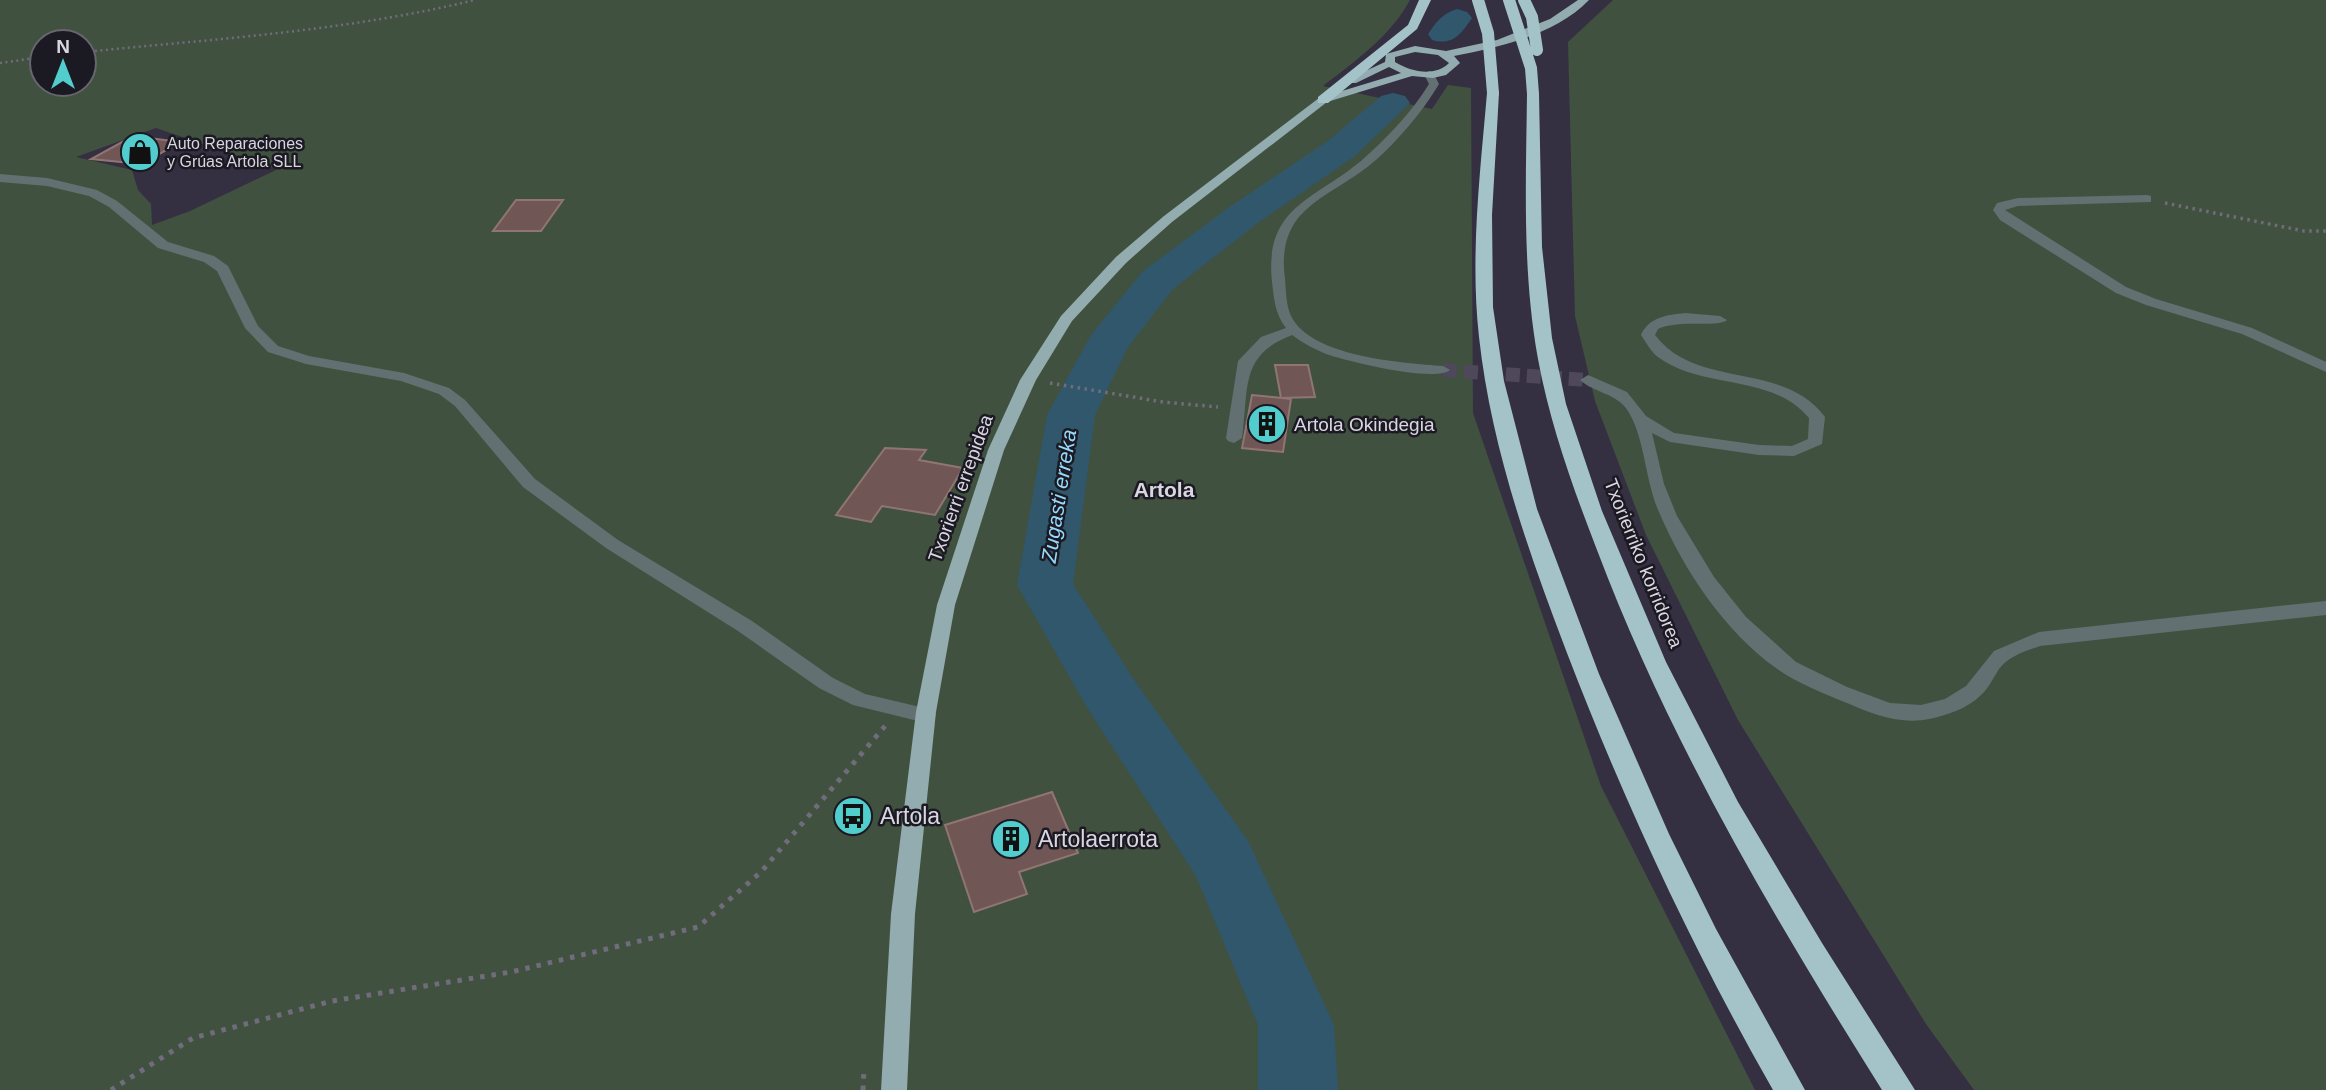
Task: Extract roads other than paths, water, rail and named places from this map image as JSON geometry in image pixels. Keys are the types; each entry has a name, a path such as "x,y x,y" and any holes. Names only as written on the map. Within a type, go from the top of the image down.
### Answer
{"highway":[{"path":"1409,49 1413,27 1425,0"},
{"path":"1478,0 1488,33 1493,93 1484,225 1488,337 1501,413 1528,512 1567,623 1649,823 1721,970 1790,1090"},
{"name":"Txorierriko korridorea","path":"1509,0 1531,68 1533,255 1543,341 1561,416 1607,550 1631,608 1725,799 1815,955 1900,1090"},
{"path":"1524,0 1532,17 1538,50 1531,68"},
{"path":"1323,100 1413,27"}],"main road":[{"path":"1390,63 1388,59 1394,53 1409,49 1446,54 1528,32 1558,18 1584,0"},
{"path":"1390,63 1411,73 1431,76 1453,67 1455,62 1446,54"},
{"path":"1343,85 1390,63"},
{"path":"1323,100 1411,73"},
{"name":"Txorierri errepidea","path":"926,715 946,605 996,450 1028,380 1066,319 1121,260 1168,219 1323,100"},
{"path":"894,1090 903,914 926,715"}],"street":[{"path":"1431,76 1434,84 1423,105 1386,144 1358,169 1312,198 1285,226 1280,240 1278,271 1284,317 1293,330 1333,350 1365,360 1387,365 1443,370"},
{"path":"0,178 47,182 98,195 163,245 203,257 223,269 252,328 270,347 306,360 404,377 444,391 460,403 529,483 612,544 745,626 826,683 860,699 926,715"},
{"path":"2147,199 2018,202 2006,204 1999,210 2001,215 2015,225 2116,287 2151,302 2247,331 2326,368"},
{"path":"1639,418 1670,437 1759,450 1794,451 1816,441 1820,430 1819,421 1811,410 1794,396 1770,386 1670,361 1653,345 1648,335 1652,326 1670,319 1696,317 1720,320"},
{"path":"1234,438 1236,408 1245,361 1266,340 1293,330"},
{"path":"1588,380 1627,399 1639,418 1660,495 1679,534 1715,593 1776,658 1828,686 1894,711 1917,714 1952,704 1977,688 1995,662 2006,653 2039,639 2326,608"}],"waterway":[{"path":"1443,34 1457,18"},
{"name":"Zugasti erreka","path":"1298,1090 1296,1025 1224,862 1110,693 1045,585 1071,415 1107,345 1158,280 1245,214 1342,148 1393,103"}],"tunnel":[{"path":"1443,370 1588,380"}],"place":[{"name":"Auto Reparaciones y Grúas Artola SLL","path":"140,152"},
{"name":"Artola Okindegia","path":"1267,424"},
{"name":"Artola","path":"853,816"},
{"name":"Artolaerrota","path":"1011,839"}],"district":[{"name":"Artola","path":"1164,490"}]}
